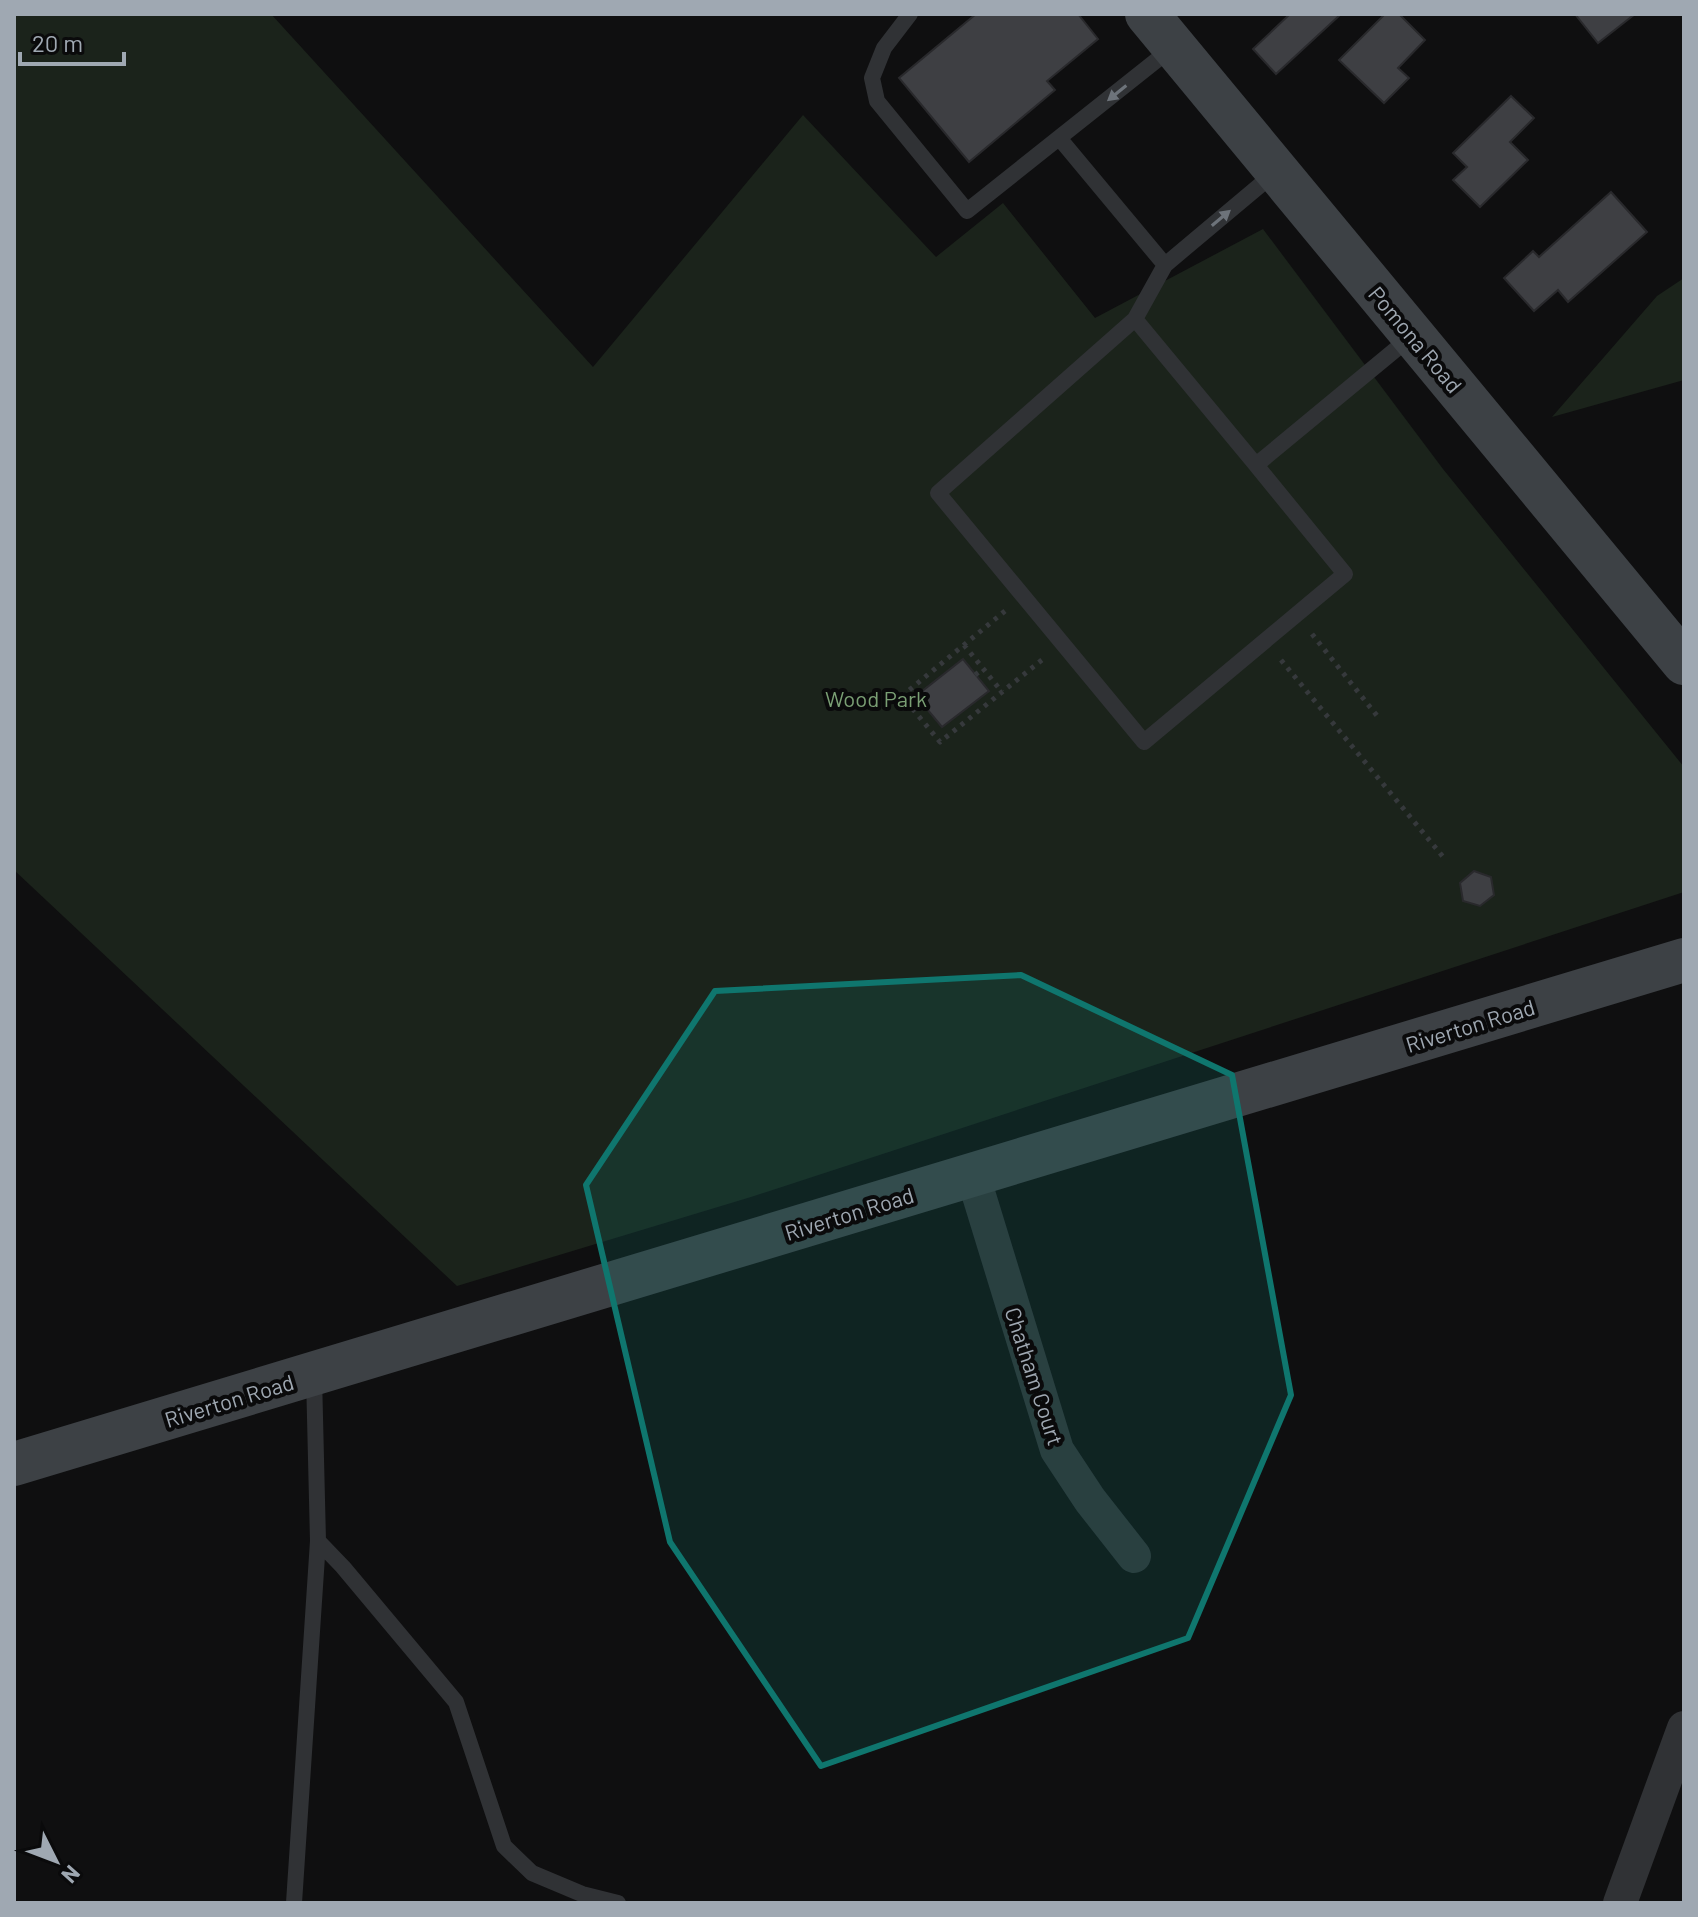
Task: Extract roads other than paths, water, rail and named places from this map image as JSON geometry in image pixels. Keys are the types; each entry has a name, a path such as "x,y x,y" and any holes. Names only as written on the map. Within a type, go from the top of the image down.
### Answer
{"main road":[{"name":"Pomona Road","path":"1161,30 1684,663"},
{"name":"Riverton Road","path":"14,1464 1684,960"}],"street":[{"name":"Chatham Court","path":"973,1176 1057,1450 1090,1500 1134,1556"},
{"path":"1620,1903 1684,1728"}],"lane":[{"path":"910,14 884,48 872,78 877,101 967,211 1060,139 1161,30"},
{"path":"1060,139 1165,265"},
{"path":"1135,319 1345,574 1144,742 938,493 1135,319 1165,265 1277,171"},
{"path":"1256,465 1413,335"},
{"path":"294,1903 318,1541 314,1374"},
{"path":"318,1541 456,1702 504,1846 532,1873 582,1894 618,1903"}],"park label":[{"name":"Wood Park","path":"876,698"}]}
